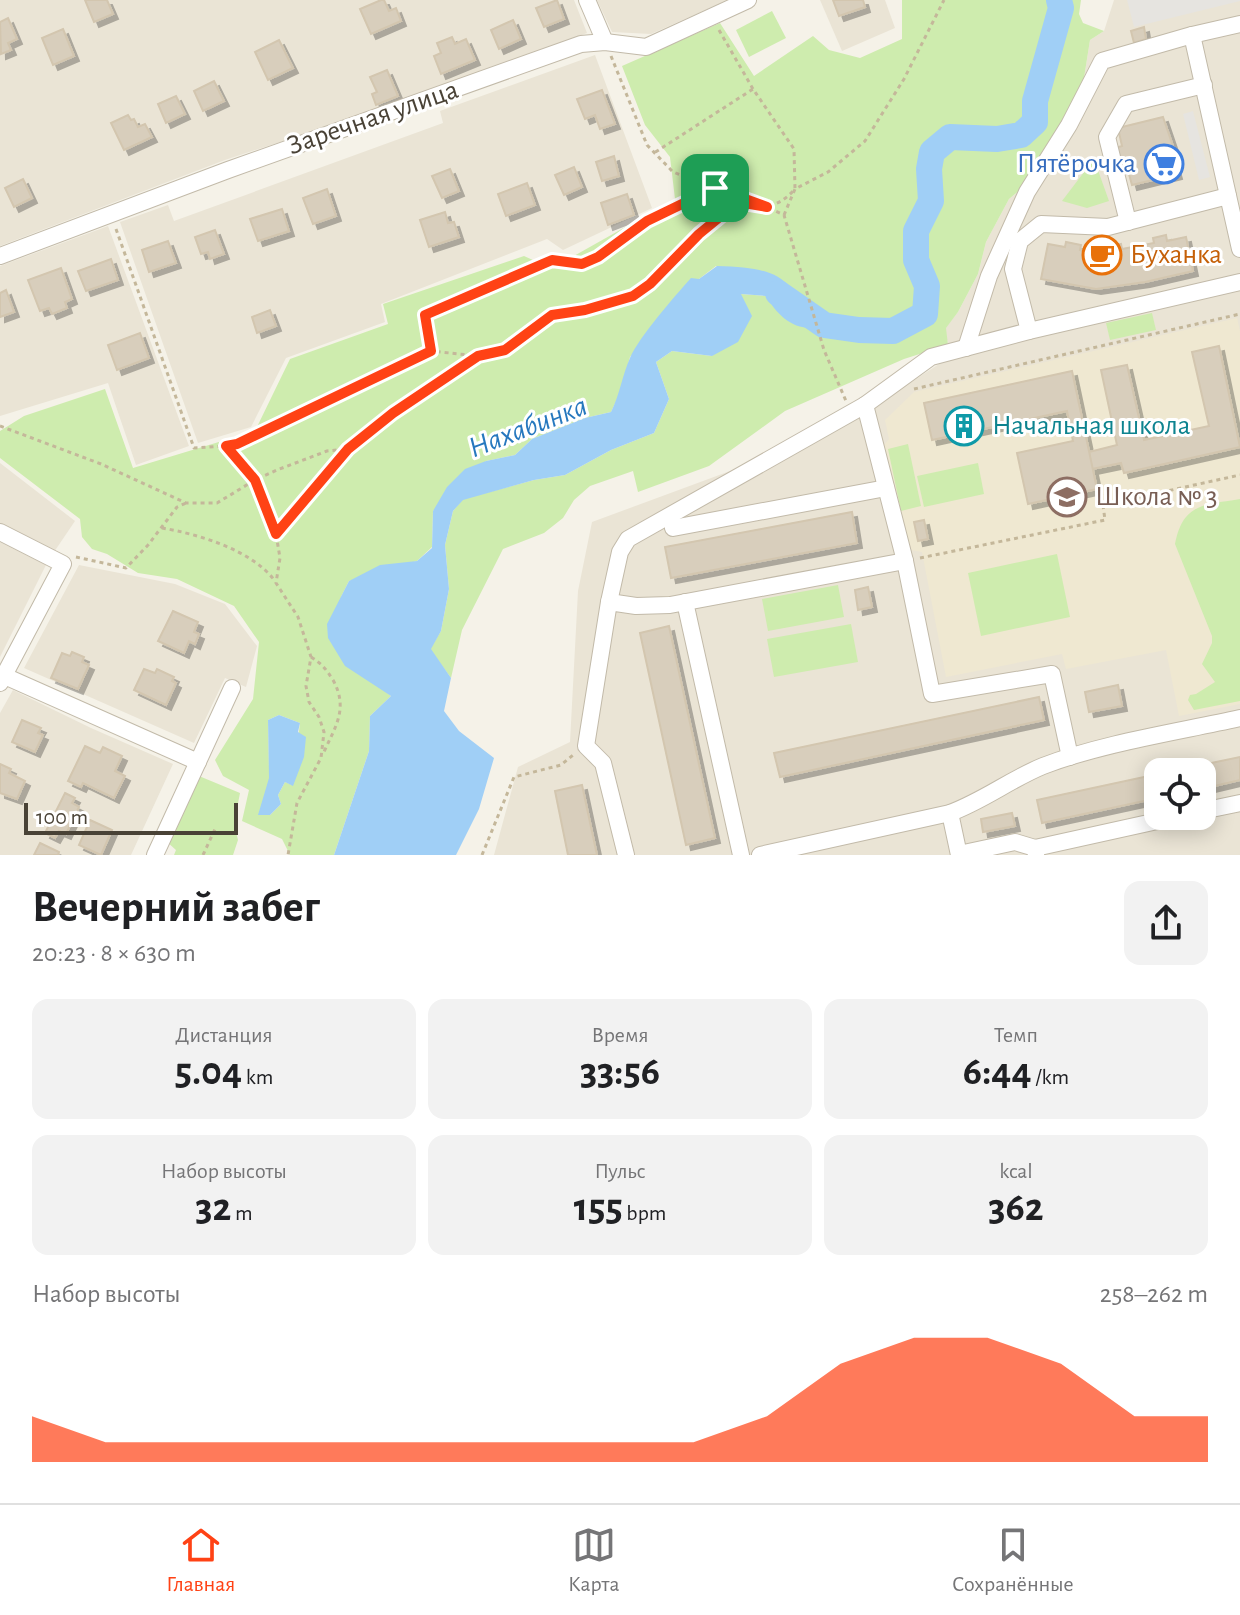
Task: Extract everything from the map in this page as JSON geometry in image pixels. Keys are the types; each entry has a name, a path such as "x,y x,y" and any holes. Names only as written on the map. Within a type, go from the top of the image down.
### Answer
{"street":[{"path":"587,0 605,42"},
{"name":"Заречная улица","path":"0,256 228,170 581,44 605,42 646,47 748,0"},
{"path":"966,348 989,276 1027,192 1069,125 1102,61 1240,24"},
{"path":"1192,35 1240,249"},
{"path":"1128,222 1107,137 1126,104 1204,85"},
{"path":"1029,331 1013,269 1020,241 1041,224 1108,227 1228,196"},
{"path":"626,855 603,763 586,746 609,602 620,552 628,539 865,405 931,357 1240,282"},
{"path":"865,405 905,561 932,694 1052,674 1070,757"},
{"path":"673,528 886,488"},
{"path":"0,532 63,564 1,677 198,762"},
{"path":"609,602 636,606 685,602 905,561"},
{"path":"685,602 741,855"},
{"path":"155,855 232,688"},
{"path":"760,855 817,848 950,813 970,806 1040,768 1070,757 1240,718"},
{"path":"1216,808 1240,803"},
{"path":"950,813 959,854 1015,842 1035,852 1144,825"}],"path":[{"path":"111,216 194,448 237,444 431,351 478,356 505,350 552,315 585,310 633,296 738,202 767,207 786,198 795,189 828,172 865,141 904,79 944,0"},
{"path":"711,17 753,89 794,149 795,189 784,215 824,350 845,398"},
{"path":"605,42 647,145 673,172 784,215"},
{"path":"654,153 753,89"},
{"path":"431,351 425,315 552,260 582,264 647,221 715,188"},
{"path":"902,393 1240,314"},
{"path":"276,534 348,449 393,413 478,356"},
{"path":"0,426 101,464 186,503"},
{"path":"226,446 255,480 276,534 280,558 276,583"},
{"path":"63,564 73,557 126,568 177,507 186,503 217,503 255,480 327,451 348,449"},
{"path":"905,561 1105,520 1103,505 1240,475"},
{"path":"162,528 213,541 260,564 276,583 298,617 311,657 306,686 309,702 324,732 321,758"},
{"path":"288,855 297,803 339,718 342,700 324,665 311,657"},
{"path":"482,855 514,777 561,765 586,746"},
{"path":"203,855 216,827"}],"shaded area":[{"path":"0,0 574,0 587,33 424,95 225,160 0,246"},
{"path":"597,0 728,0 651,34 612,32"},
{"path":"820,0 885,0 895,28 842,51"},
{"path":"1114,0 1240,0 1240,855 494,855 518,767 570,742 578,591 592,522 833,433 939,364 948,345 945,328 958,312 978,274 986,242 1009,199 1035,177 1081,97 1090,40 1104,31"},
{"path":"1127,0 1240,0 1240,1 1134,27"},
{"path":"595,55 652,208 563,250 547,239 381,304 385,322 286,358 251,427 198,443 120,222 168,205 174,221 443,123 440,111"},
{"path":"1193,111 1210,177 1199,180 1183,114"},
{"path":"108,226 189,446 136,465 108,383 0,416 0,266"},
{"name":"Школа № 3","path":"1237,318 1240,331 1240,704 1179,716 1166,650 1066,669 1062,654 946,677 922,552 905,549 884,445 889,439 885,420 914,392"},
{"path":"0,463 75,521 54,552 0,524"},
{"path":"0,542 46,565 0,657"},
{"path":"79,565 175,584 225,604 257,646 246,687 225,678 194,743 24,668"},
{"path":"13,690 173,764 131,855 0,855 0,713"}],"green space":[{"path":"902,0 1081,0 1079,14 1083,23 1104,31 1090,40 1081,97 1035,177 1009,199 986,242 978,274 946,328 948,345 904,359 785,411 709,466 638,492 633,471 590,486 574,500 563,518 544,533 503,549 462,630 451,678 430,649 441,631 449,589 445,545 453,511 463,499 565,475 611,450 654,433 669,399 656,362 672,351 712,356 741,294 803,304 716,266 699,279 630,357 621,391 611,412 585,418 532,439 515,455 486,461 433,511 432,547 417,561 349,581 341,597 385,691 391,696 370,716 369,751 334,855 290,855 282,839 242,821 249,790 223,776 215,760 253,699 259,642 234,606 177,579 138,573 107,554 92,549 82,537 80,519 0,458 0,431 24,416 105,389 133,468 255,431 290,359 388,324 383,304 524,256 544,265 565,261 675,199 670,157 645,125 622,66 720,23 754,76 813,36 829,50 860,58 902,39","holes":["279,715 300,723 292,785 285,782 278,795 281,804 270,815 268,720"]},
{"path":"772,11 786,38 749,57 736,30"},
{"path":"1094,159 1109,201 1087,208 1062,201"},
{"path":"1152,313 1156,330 1110,340 1106,323"},
{"path":"908,444 921,506 901,511 888,449"},
{"path":"978,463 984,494 924,507 917,476"},
{"path":"1240,499 1240,701 1194,710 1188,700 1190,695 1215,682 1202,664 1212,636 1175,544 1183,521 1197,508"},
{"path":"1057,554 1070,617 981,636 968,573"},
{"path":"838,585 844,617 768,631 762,599"},
{"path":"851,624 858,662 774,677 767,639"},
{"path":"199,776 240,793 234,824 238,840 233,855 174,855 176,850 166,841"}],"water":[{"path":"717,266 752,269 778,277 796,295 811,328 784,318 766,296 741,294 752,316 738,342 712,356 672,351 656,362 669,399 654,433 611,450 565,475 534,480 463,500 453,511 445,545 449,589 441,631 431,649 451,678 444,711 459,731 494,758 479,809 456,855 334,855 369,751 370,716 391,696 345,666 328,638 327,624 349,581 380,565 417,561 432,548 433,511 447,487 465,469 515,455 532,439 585,418 611,412 630,358 649,328 691,278 699,279"},
{"path":"279,715 300,723 298,732 306,737 304,757 293,786 285,782 278,795 281,804 270,815 258,815 269,778 268,720"}],"building":[{"path":"85,0 107,0 113,14 94,22"},
{"path":"384,0 389,11 396,8 401,21 371,34 360,9"},
{"path":"557,0 564,19 544,27 536,8"},
{"path":"833,0 863,0 865,7 839,16"},
{"path":"8,18 17,39 8,43 11,50 1,54 0,22"},
{"path":"513,20 521,39 499,49 491,30"},
{"path":"1144,27 1146,39 1134,43 1131,31"},
{"path":"63,29 74,56 53,65 42,38"},
{"path":"452,37 455,44 466,39 475,60 441,74 434,56 441,53 437,43"},
{"path":"279,40 293,68 268,80 255,52"},
{"path":"387,70 398,96 376,105 372,94 377,92 370,77"},
{"path":"214,81 224,101 203,111 194,91"},
{"path":"602,90 615,124 600,129 595,115 585,119 577,99"},
{"path":"176,96 185,114 166,123 158,104"},
{"path":"128,115 138,127 145,124 152,137 124,150 111,123"},
{"path":"1163,117 1176,155 1172,156 1177,174 1132,185 1127,167 1120,169 1115,148 1122,146 1118,128"},
{"path":"614,156 619,176 602,181 596,162"},
{"path":"574,167 582,187 564,195 555,175"},
{"path":"450,169 459,191 442,198 432,176"},
{"path":"23,179 32,198 14,207 5,188"},
{"path":"527,183 535,205 506,216 498,194"},
{"path":"327,189 336,216 313,224 303,198"},
{"path":"627,194 634,215 608,225 601,203"},
{"path":"282,209 289,231 258,241 250,219"},
{"path":"445,212 448,223 454,222 459,237 429,247 420,220"},
{"path":"215,230 224,254 210,259 208,252 201,254 195,237"},
{"path":"1166,235 1167,241 1186,237 1193,271 1096,289 1041,279 1048,244 1065,247 1066,242 1081,245 1080,250 1094,254 1121,244 1122,249 1154,243 1153,238"},
{"path":"168,241 176,263 149,272 142,250"},
{"path":"111,259 118,280 86,291 78,271"},
{"path":"61,268 72,299 65,302 67,308 52,314 49,308 40,311 28,280"},
{"path":"6,290 14,312 0,317 0,293"},
{"path":"270,310 276,326 257,333 252,317"},
{"path":"140,333 149,358 117,370 108,345"},
{"path":"1219,346 1240,447 1124,473 1121,463 1092,469 1089,452 1117,445 1101,370 1127,365 1144,440 1209,426 1192,352"},
{"name":"Начальная школа","path":"1072,371 1097,489 1028,504 1017,453 1073,441 1067,411 932,440 924,403"},
{"path":"852,512 857,543 671,578 665,547"},
{"path":"924,520 928,539 918,541 914,522"},
{"path":"868,587 872,607 858,610 855,590"},
{"path":"173,611 198,622 194,632 199,634 195,644 189,641 184,653 158,641"},
{"path":"669,626 715,838 686,845 640,633"},
{"path":"72,652 84,657 82,662 89,665 78,689 51,678 62,653 70,656"},
{"path":"144,669 155,673 157,669 174,677 172,681 176,683 166,705 134,690"},
{"path":"1118,685 1122,706 1089,712 1085,692"},
{"path":"1039,697 1044,720 780,777 774,753"},
{"path":"22,720 41,728 38,733 43,735 35,752 12,742"},
{"path":"85,746 100,753 103,747 122,756 115,771 125,776 114,798 83,783 81,787 68,781"},
{"path":"1240,757 1240,780 1216,786 1216,762"},
{"path":"0,764 25,781 17,799 0,793"},
{"path":"1144,777 1144,801 1042,823 1037,800"},
{"path":"582,785 597,855 568,855 555,791"},
{"path":"65,793 75,798 72,803 79,807 66,834 59,831 55,838 45,833"},
{"path":"1012,813 1015,826 983,832 981,819"},
{"path":"90,820 112,830 101,855 79,845"},
{"path":"40,843 59,852 58,855 34,855"}],"waterway":[{"name":"Нахабинка","path":"778,293 824,325 893,331 925,314 927,286 916,260 916,231 931,201 929,169 932,152 950,137 997,139 1021,135 1035,122 1035,101 1061,8 1059,0"}],"place":[{"name":"Пятёрочка","path":"1164,164"},
{"name":"Буханка","path":"1102,255"},
{"name":"Начальная школа","path":"964,426"},
{"name":"Школа № 3","path":"1067,497"}],"route":[{"path":"715,188 767,207 738,202 633,296 585,310 552,315 505,350 478,356 393,413 348,449 276,534 255,480 226,446 237,444 431,351 425,315 552,260 582,264 598,257 647,221 715,188"}]}
